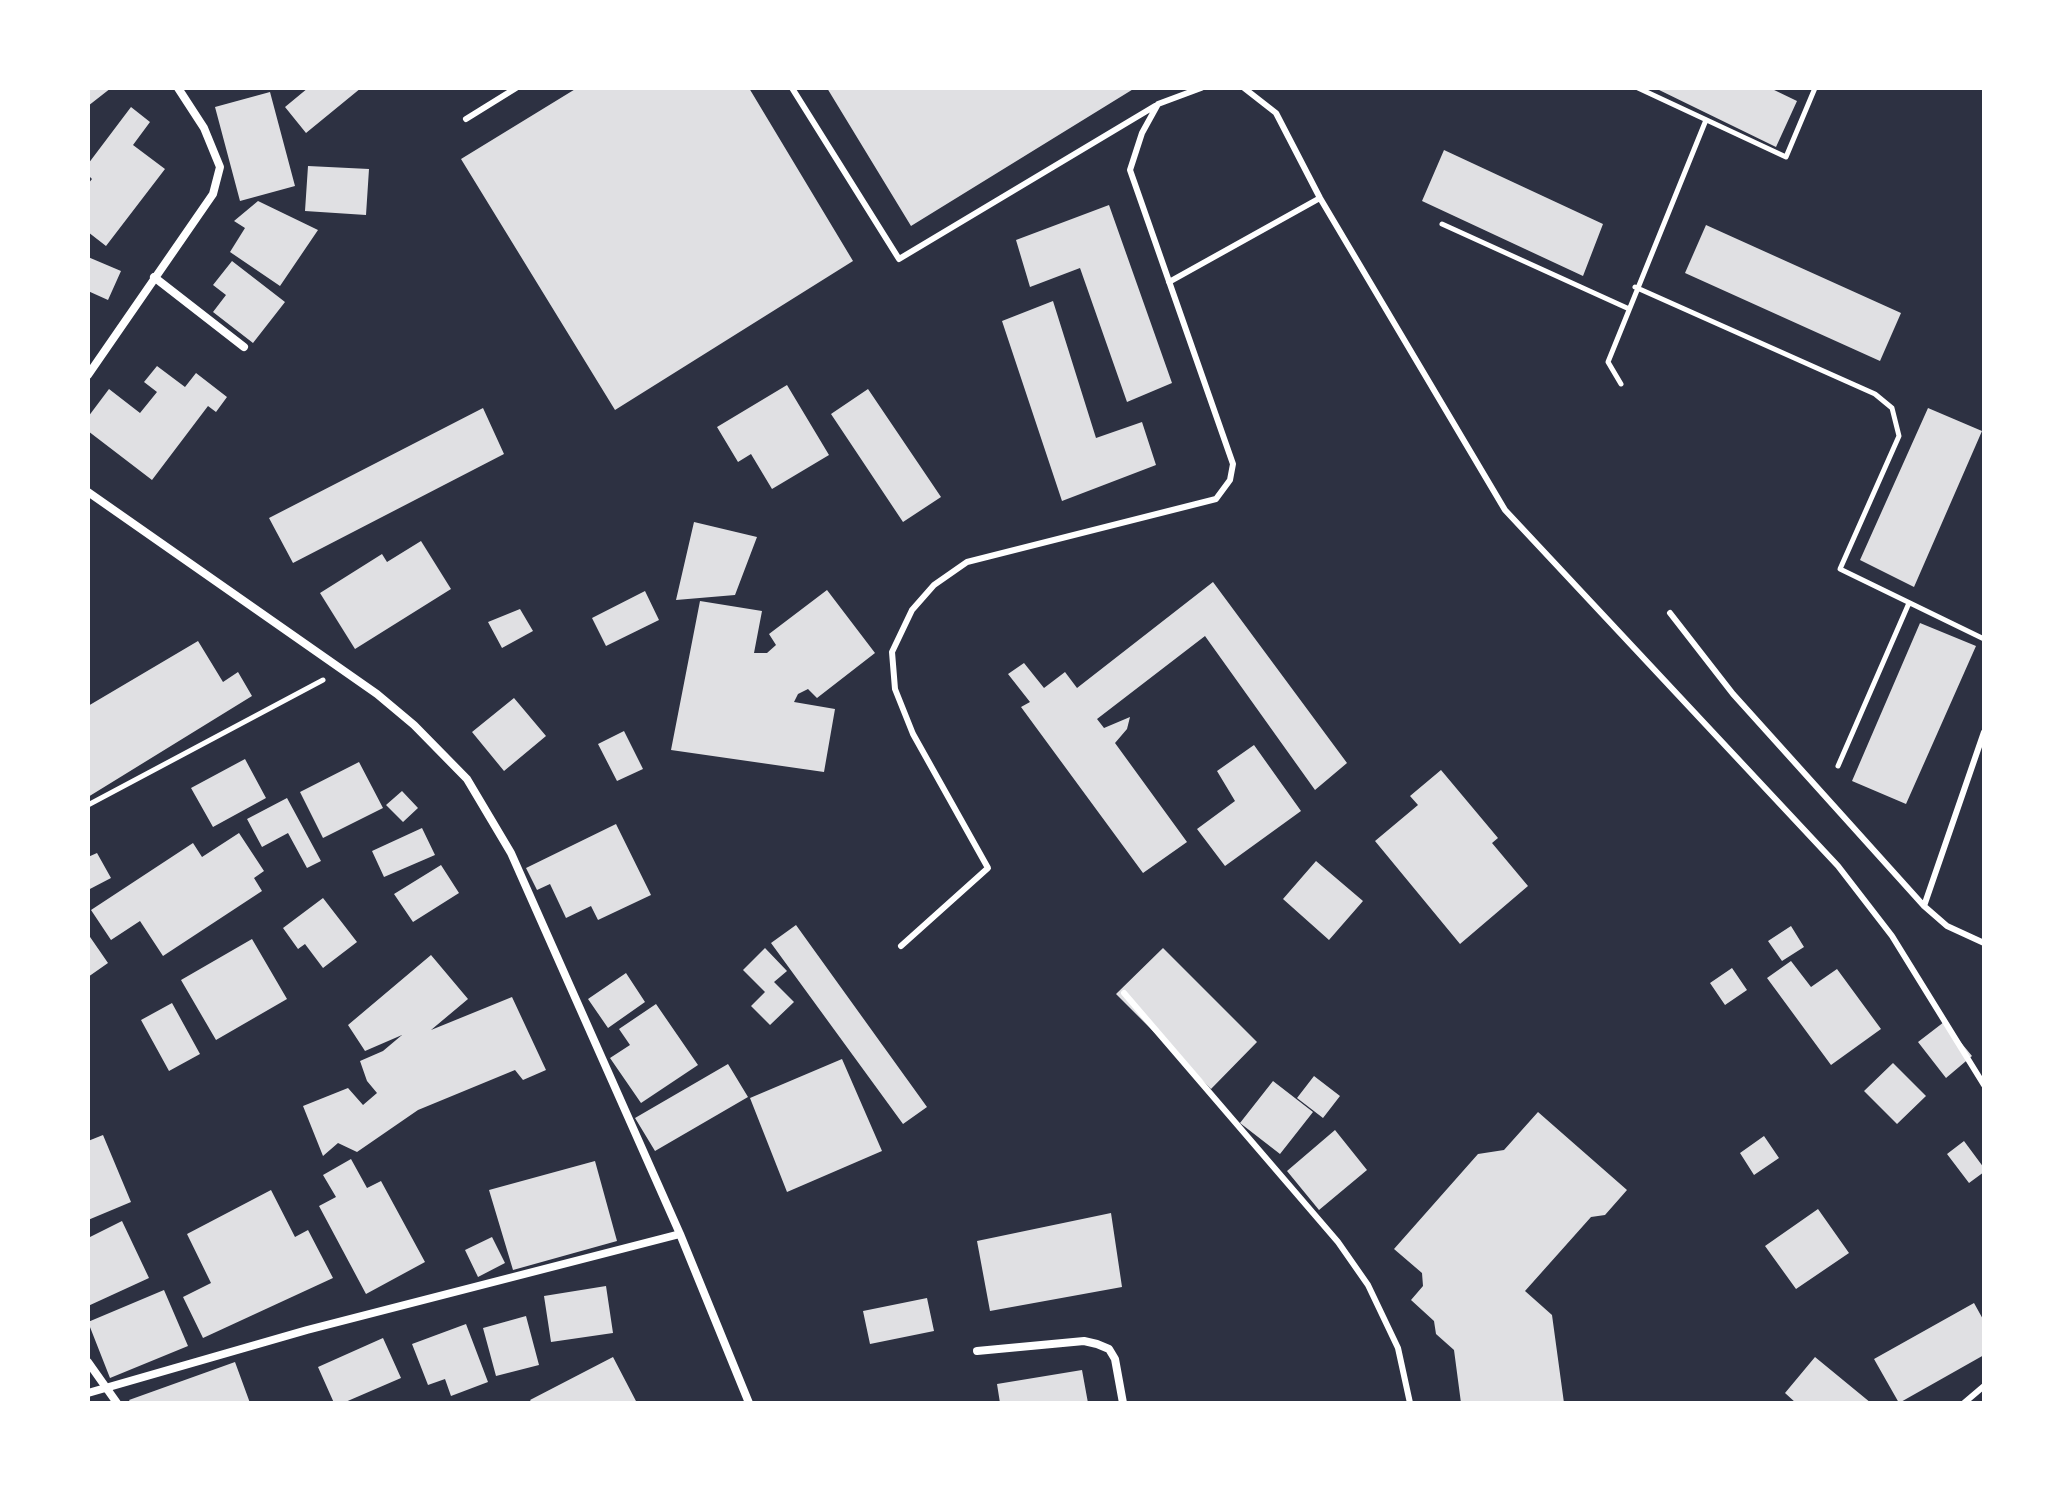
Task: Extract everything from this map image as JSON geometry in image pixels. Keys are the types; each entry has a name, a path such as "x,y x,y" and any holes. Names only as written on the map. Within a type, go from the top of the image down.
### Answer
{"street":[{"path":"88,375 213,194 220,167 204,128 178,88"},
{"path":"154,277 244,347"},
{"path":"88,492 342,670 414,725 467,779 511,853 680,1234 749,1403"},
{"path":"88,1393 680,1234"},
{"path":"977,1351 1084,1341 1097,1344 1109,1349 1115,1359 1123,1403"},
{"path":"88,1362 117,1403"}],"lane":[{"path":"466,119 516,88"},
{"path":"792,88 899,259 1158,104 1201,88"},
{"path":"1244,88 1276,113 1320,198 1505,510 1838,866 1892,936 1984,1085"},
{"path":"1253,88 1258,96"},
{"path":"901,946 988,868 913,734 895,689 892,652 912,610 934,585 967,562 1216,499 1230,480 1233,464 1130,170 1142,133 1158,104"},
{"path":"1169,282 1320,198"},
{"path":"1670,613 1733,694 1924,906 1947,926 1984,943"},
{"path":"1924,906 1984,732"},
{"path":"1124,993 1338,1242 1368,1285 1398,1348 1410,1403"},
{"path":"1964,1403 1984,1386"}],"path":[{"path":"1638,88 1786,157 1815,88"},
{"path":"1621,384 1608,362 1635,287 1706,120"},
{"path":"1442,224 1627,308"},
{"path":"1635,287 1875,394 1892,408 1899,436 1840,569 1984,639"},
{"path":"1838,766 1909,603"},
{"path":"88,805 342,670"}],"building":[{"path":"88,88 111,88 88,106"},
{"path":"308,88 361,88 306,133 285,107"},
{"path":"577,88 749,88 853,261 615,410 461,159"},
{"path":"827,88 1135,88 911,226"},
{"path":"1655,88 1770,88 1797,101 1776,147"},
{"path":"270,92 295,186 240,201 215,107"},
{"path":"131,107 150,122 133,145 165,169 106,246 88,232 88,184 92,179 88,175 88,164"},
{"path":"1444,150 1603,224 1583,276 1422,201"},
{"path":"308,166 369,169 366,215 305,211"},
{"path":"258,201 318,230 280,286 230,252 245,228 234,221"},
{"path":"1109,205 1172,383 1127,402 1080,268 1030,287 1016,240"},
{"path":"1706,225 1901,313 1880,361 1685,273"},
{"path":"88,257 121,271 108,300 88,291"},
{"path":"232,261 285,302 253,343 213,312 226,295 213,285"},
{"path":"1053,301 1096,438 1142,422 1156,465 1062,501 1002,321"},
{"path":"157,366 185,387 196,373 227,397 216,412 208,406 152,480 88,431 88,417 109,389 140,413 157,392 144,382"},
{"path":"787,385 829,455 772,489 751,454 738,462 717,427"},
{"path":"868,389 941,497 903,522 831,414"},
{"path":"483,408 504,454 293,563 269,518"},
{"path":"1928,408 1982,431 1914,587 1860,560"},
{"path":"694,522 757,537 735,595 676,600"},
{"path":"421,541 451,589 355,649 320,593 382,554 387,562"},
{"path":"1213,582 1347,763 1315,790 1205,636 1097,719 1104,728 1130,717 1127,729 1115,743 1187,842 1143,873 1021,707 1030,702 1008,674 1024,663 1044,688 1065,672 1077,688"},
{"path":"827,590 875,653 817,698 808,689 798,694 794,702 835,709 824,772 671,750 700,601 762,611 754,653 767,653 776,645 769,634"},
{"path":"645,591 659,620 606,646 592,618"},
{"path":"520,609 533,631 502,648 488,622"},
{"path":"1920,623 1976,646 1906,804 1852,781"},
{"path":"198,641 223,682 238,672 252,696 88,797 88,706"},
{"path":"514,698 546,736 504,771 472,732"},
{"path":"624,731 643,769 617,781 598,744"},
{"path":"1254,745 1301,811 1225,866 1197,829 1235,801 1217,771"},
{"path":"245,759 266,798 213,827 191,788"},
{"path":"359,762 383,808 323,838 300,792"},
{"path":"1441,770 1498,838 1492,843 1528,886 1460,944 1375,841 1418,805 1410,796"},
{"path":"402,791 418,808 403,822 386,805"},
{"path":"287,798 321,861 307,868 288,833 262,847 247,819"},
{"path":"616,824 651,895 598,920 591,906 566,918 550,884 537,890 526,868"},
{"path":"422,828 435,855 384,877 372,851"},
{"path":"239,833 264,871 254,878 262,891 163,956 140,921 111,940 91,910 193,843 202,857"},
{"path":"97,853 111,878 88,890 88,857"},
{"path":"1316,861 1363,901 1329,940 1283,899"},
{"path":"441,865 459,893 413,922 394,894"},
{"path":"323,898 357,942 323,968 305,944 298,949 283,928"},
{"path":"796,925 927,1107 903,1124 771,943"},
{"path":"1791,926 1804,947 1782,961 1768,941"},
{"path":"88,934 108,963 88,977"},
{"path":"252,939 287,999 216,1040 181,980"},
{"path":"765,948 787,971 774,982 794,1002 770,1025 751,1006 765,992 743,970"},
{"path":"1163,948 1257,1042 1211,1089 1116,994"},
{"path":"431,955 468,999 431,1030 512,997 546,1070 523,1080 515,1070 418,1110 357,1152 338,1143 323,1156 303,1106 348,1088 363,1105 377,1093 367,1081 360,1061 383,1051 402,1035 365,1051 348,1025"},
{"path":"1791,961 1811,987 1837,969 1881,1029 1831,1065 1767,978"},
{"path":"1732,968 1747,990 1725,1005 1710,983"},
{"path":"626,973 645,1002 608,1028 588,999"},
{"path":"172,1003 200,1054 169,1071 141,1020"},
{"path":"656,1004 698,1065 641,1103 610,1058 630,1045 619,1029"},
{"path":"1944,1022 1972,1056 1946,1078 1918,1042"},
{"path":"842,1059 882,1151 787,1192 750,1098"},
{"path":"1893,1063 1926,1096 1897,1124 1864,1091"},
{"path":"728,1064 748,1097 655,1151 635,1118"},
{"path":"1314,1076 1340,1096 1323,1118 1297,1098"},
{"path":"1273,1081 1313,1112 1280,1154 1240,1123"},
{"path":"1538,1112 1627,1190 1605,1215 1591,1217 1525,1291 1552,1315 1564,1403 1461,1403 1454,1350 1436,1334 1434,1321 1411,1300 1423,1286 1422,1273 1394,1249 1478,1154 1504,1150"},
{"path":"1335,1130 1367,1170 1319,1210 1287,1171"},
{"path":"103,1135 131,1202 88,1220 88,1141"},
{"path":"1764,1136 1779,1158 1754,1175 1740,1153"},
{"path":"1964,1141 1984,1168 1984,1172 1969,1183 1947,1154"},
{"path":"351,1159 367,1188 381,1181 425,1262 366,1294 319,1206 336,1197 323,1175"},
{"path":"595,1161 617,1241 513,1270 489,1190"},
{"path":"271,1190 295,1237 308,1230 333,1278 203,1338 183,1297 211,1283 187,1234"},
{"path":"1818,1209 1849,1253 1796,1289 1765,1246"},
{"path":"1111,1213 1122,1287 990,1311 977,1241"},
{"path":"122,1221 149,1278 88,1306 88,1238"},
{"path":"492,1237 505,1263 478,1277 465,1250"},
{"path":"606,1286 613,1333 551,1342 544,1296"},
{"path":"164,1290 188,1346 110,1378 88,1322"},
{"path":"927,1298 934,1331 870,1344 863,1311"},
{"path":"1974,1303 1984,1321 1984,1355 1899,1403 1874,1359"},
{"path":"526,1316 539,1365 496,1376 483,1328"},
{"path":"466,1324 488,1382 451,1396 445,1379 428,1385 412,1344"},
{"path":"383,1338 401,1378 343,1403 334,1403 318,1367"},
{"path":"613,1357 637,1403 532,1403 530,1400"},
{"path":"1815,1357 1871,1403 1796,1403 1785,1393"},
{"path":"235,1362 250,1403 131,1403 129,1400"},
{"path":"1082,1370 1088,1403 1000,1403 997,1384"}]}
